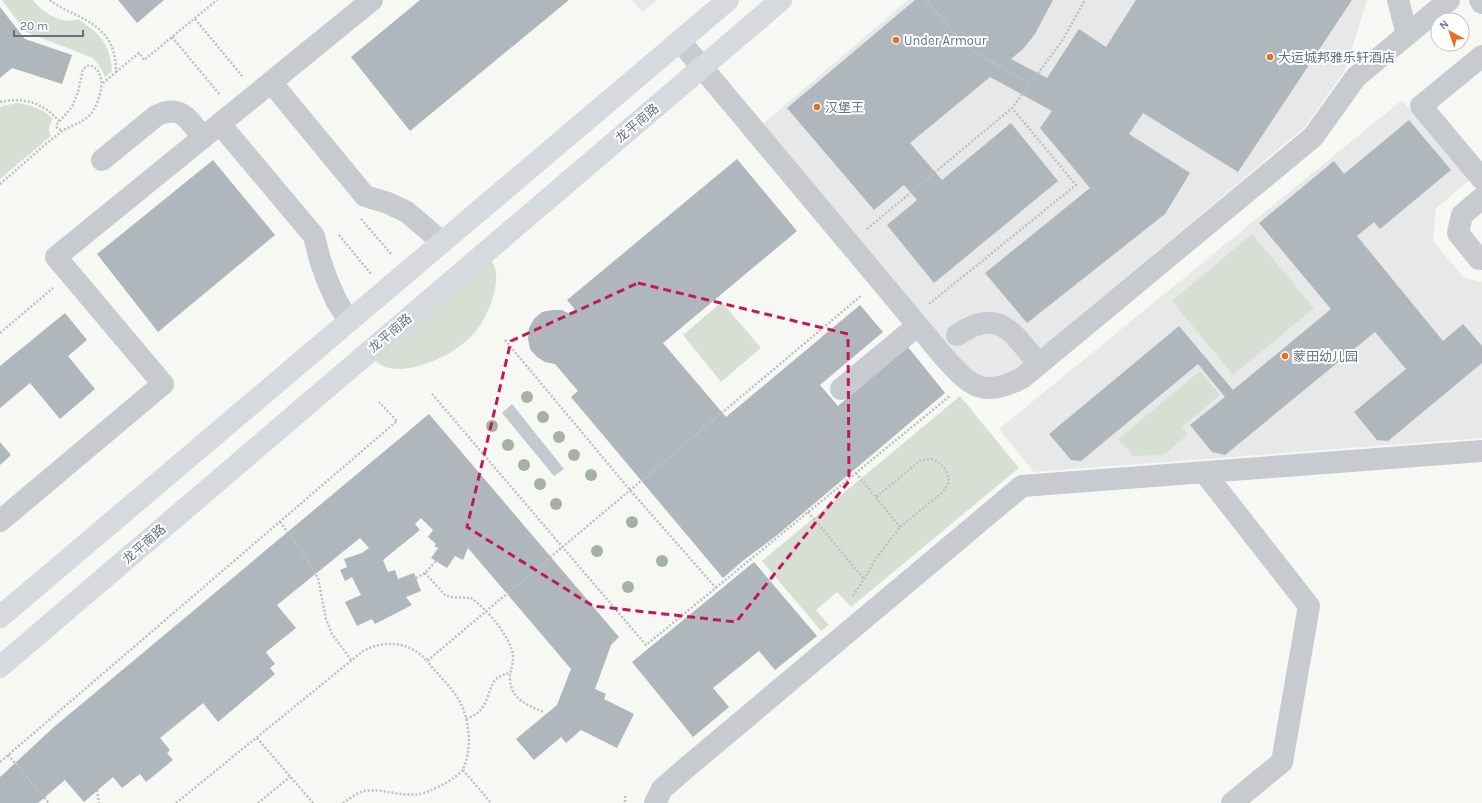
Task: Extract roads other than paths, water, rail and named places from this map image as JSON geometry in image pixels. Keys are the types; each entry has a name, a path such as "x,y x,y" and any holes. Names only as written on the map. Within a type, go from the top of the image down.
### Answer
{"main road":[{"path":"0,617 728,0"},
{"name":"龙平南路","path":"0,667 781,0"}],"street":[{"path":"0,521 163,384 56,257 372,0"},
{"path":"1398,0 1406,35"},
{"path":"680,41 702,68 921,316 956,371 968,381 980,387 992,389 1008,385 1022,378 1313,137 1356,77 1449,0"},
{"path":"1482,56 1421,106 1482,180"},
{"path":"271,82 365,196 388,203 407,212 442,242"},
{"path":"102,160 163,112 179,112 186,117 203,138"},
{"path":"220,124 314,236 320,260 328,282 337,302 349,321"},
{"path":"1482,198 1462,215 1458,233 1479,259 1482,259"},
{"path":"841,389 921,316"},
{"path":"957,335 969,327 984,322 1001,324 1012,333 1039,364"},
{"path":"655,803 662,789 686,768 1022,486 1482,451"},
{"path":"1204,472 1309,606 1282,762 1232,803"}],"place":[{"name":"Under Armour","path":"896,40"},
{"name":"大运城邦雅乐轩酒店","path":"1270,57"},
{"name":"汉堡王","path":"817,107"},
{"name":"蒙田幼儿园","path":"1285,356"}]}
